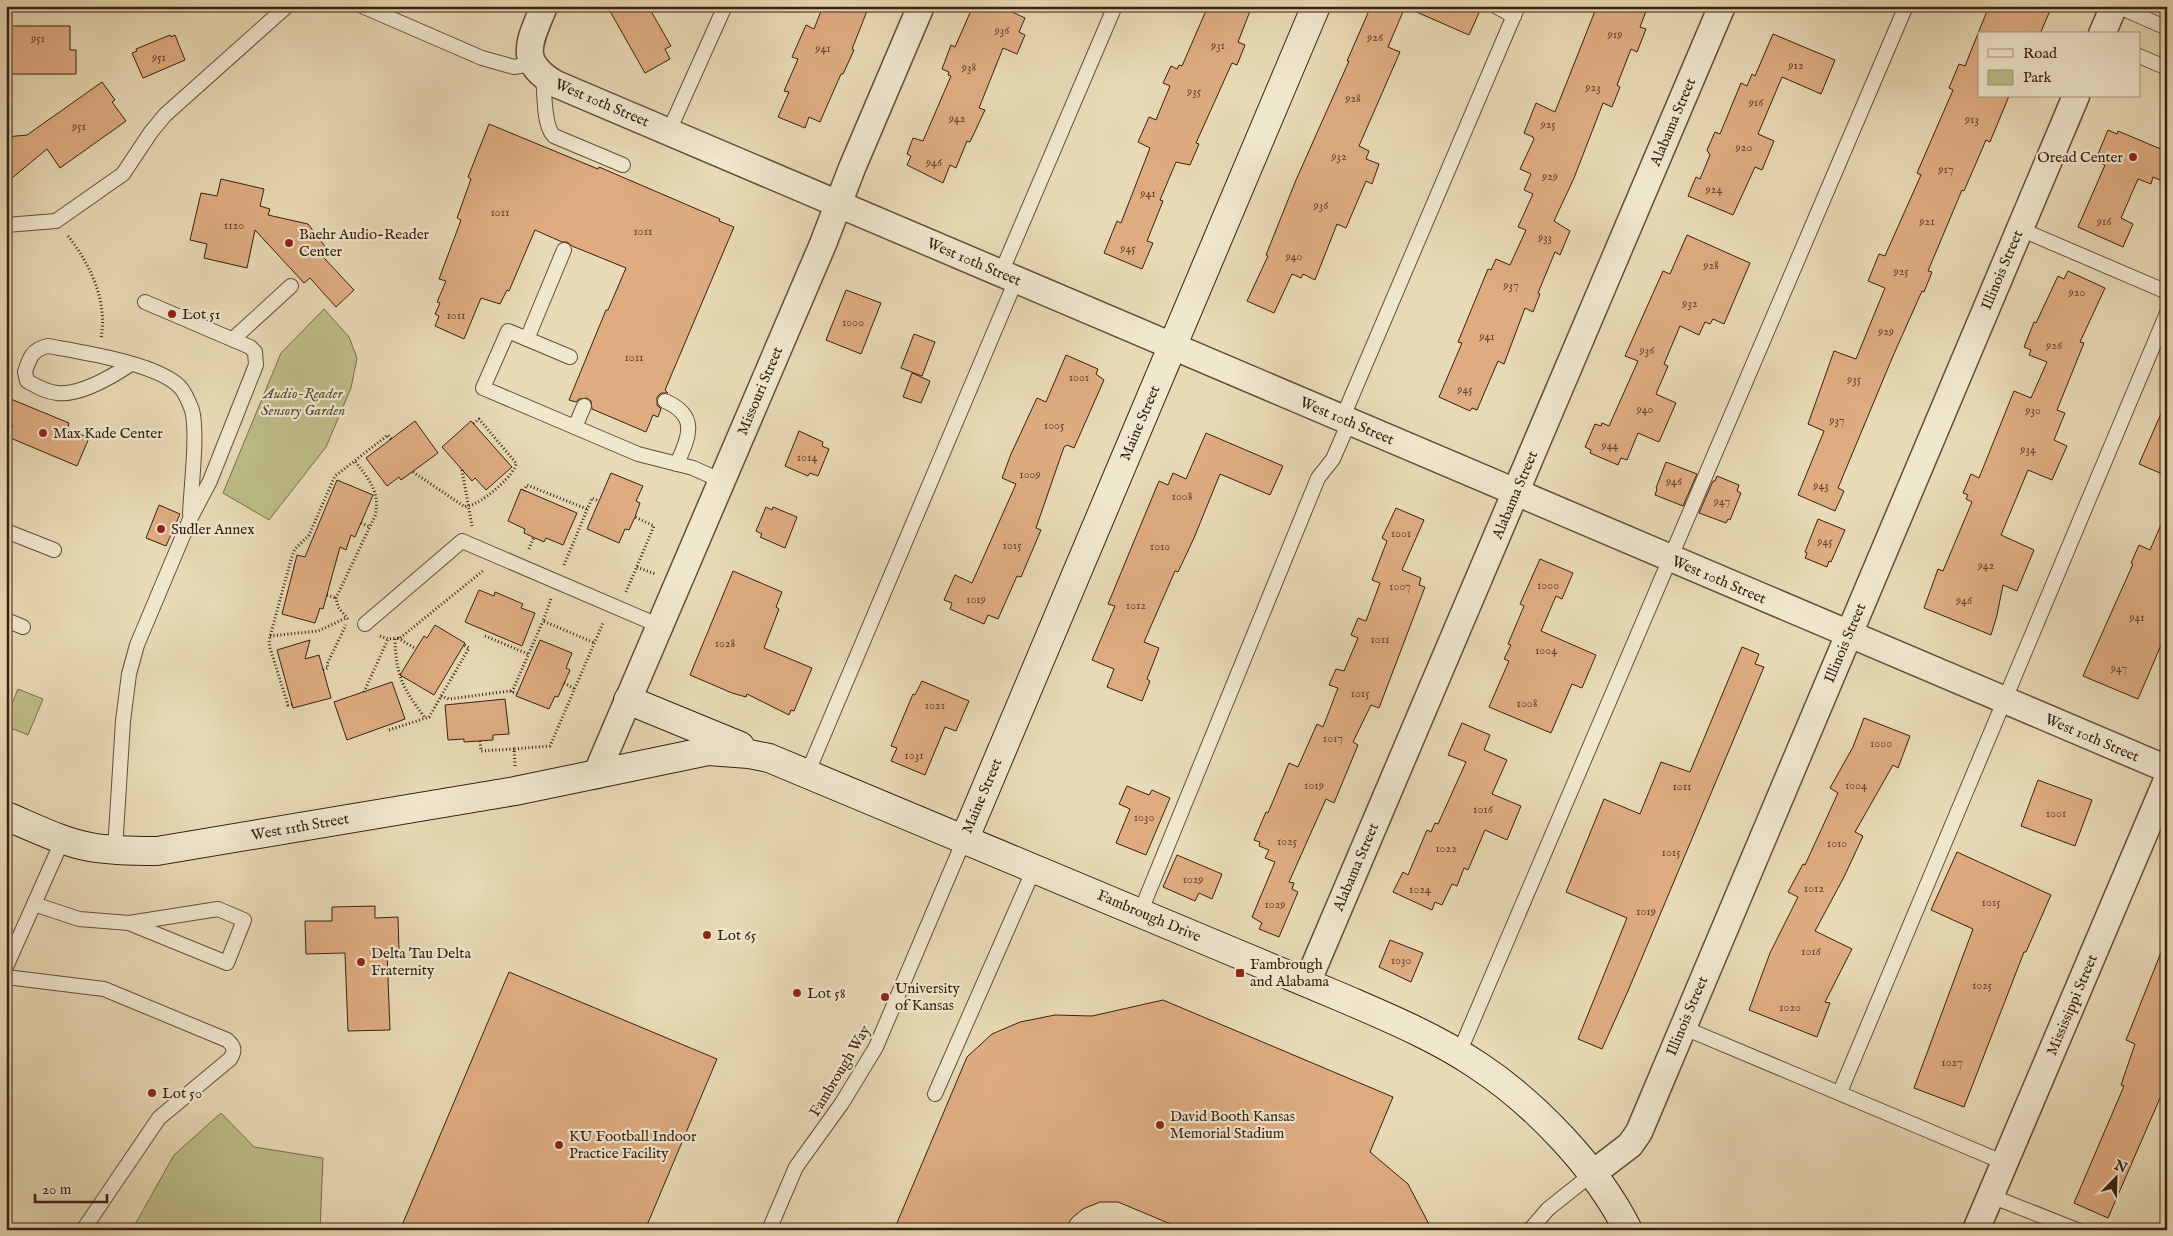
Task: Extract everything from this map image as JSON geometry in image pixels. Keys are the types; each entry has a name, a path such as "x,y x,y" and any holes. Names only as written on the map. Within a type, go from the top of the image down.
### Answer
{"street":[{"path":"538,70 529,52 532,35 544,6"},
{"name":"Missouri Street","path":"596,775 839,204 921,6"},
{"name":"Maine Street","path":"964,840 1316,6"},
{"name":"Alabama Street","path":"1307,983 1722,6"},
{"path":"2103,32 2116,6"},
{"name":"West 10th Street","path":"538,70 669,132 1516,494 2167,769"},
{"name":"Illinois Street","path":"1592,1174 1630,1145 1639,1132 2075,98"},
{"path":"628,700 770,758"},
{"name":"Fambrough Drive","path":"596,775 708,751 749,754 770,758 1400,1023 1459,1053 1514,1092 1533,1109 1565,1142 1592,1174 1628,1230"},
{"name":"West 11th Street","path":"6,816 64,840 89,847 157,851 515,791 596,775"},
{"name":"Mississippi Street","path":"1976,1230 2167,780"}],"lane":[{"path":"6,225 56,221 123,174 151,132 165,115 287,6"},
{"path":"362,6 482,58 514,67 538,70 550,132 554,136 624,165"},
{"path":"669,132 725,6"},
{"path":"807,774 1009,277 1115,6"},
{"path":"1140,913 1318,478 1333,459 1345,420 1516,11 1495,6"},
{"path":"1459,1053 1906,6"},
{"path":"2116,6 2167,28"},
{"path":"2140,56 2167,68"},
{"path":"2020,229 2167,292"},
{"path":"526,338 564,250"},
{"path":"234,339 291,286"},
{"path":"116,850 123,721 129,674 137,645 190,519 210,480 256,365 255,352 250,347 145,302"},
{"path":"1840,1092 2167,313"},
{"path":"570,357 508,331 483,388 638,454 678,464 722,480"},
{"path":"130,364 112,376 87,387 58,393 27,381 24,372 32,353 40,347 48,346 97,355 130,364 167,377 180,387 190,405 194,432 190,519"},
{"path":"665,401 676,406 685,415 688,424 689,437 678,464"},
{"path":"575,427 584,406"},
{"path":"6,531 54,550"},
{"path":"365,624 462,541 660,626"},
{"path":"6,620 23,627"},
{"path":"6,967 64,840"},
{"name":"Fambrough Way","path":"769,1230 796,1167 842,1103 876,1047 964,840"},
{"path":"935,1094 1034,869"},
{"path":"34,904 79,919 129,922 218,909 244,920 226,963 129,922"},
{"path":"6,977 104,989 227,1040 233,1045 234,1052 230,1060 158,1118 83,1230"},
{"path":"1682,1027 2005,1163"},
{"path":"1530,1230 1548,1210 1592,1174"},
{"path":"1991,1196 2047,1224 2076,1230"}],"path":[{"path":"56,221 77,247 96,285 103,315 102,332"},
{"path":"413,472 465,507 483,499 516,467 515,458 479,419 474,424"},
{"path":"292,704 288,706 285,697 270,648 270,636 295,549 309,535 335,476 388,435 392,439"},
{"path":"323,670 328,668 327,664 349,620 338,607 336,598 376,511 377,496 374,487 354,460"},
{"path":"462,470 471,519"},
{"path":"524,491 527,484 587,510"},
{"path":"562,570 592,498 599,501"},
{"path":"624,597 654,526 635,517"},
{"path":"361,523 370,527"},
{"path":"527,555 534,537"},
{"path":"397,639 488,567"},
{"path":"327,595 336,598"},
{"path":"512,692 553,595"},
{"path":"480,741 481,751 550,746 606,617"},
{"path":"270,636 318,631 347,618"},
{"path":"543,621 595,643"},
{"path":"378,635 388,639 397,639 416,648"},
{"path":"485,636 528,654"},
{"path":"364,692 388,639"},
{"path":"397,639 400,678 405,690 425,718"},
{"path":"390,730 429,717 469,648 464,645"},
{"path":"564,684 575,689"},
{"path":"441,696 449,699 512,692 517,694"},
{"path":"514,748 515,769"}],"green space":[{"name":"Audio-Reader Sensory Garden","path":"324,309 349,337 357,358 351,388 326,447 269,520 223,493 281,353"},
{"path":"18,689 43,699 28,735 6,726 6,718"},
{"path":"221,1113 254,1147 323,1158 320,1230 132,1230 174,1155"}],"building":[{"path":"607,6 648,6 671,46 665,49 670,59 645,73"},
{"path":"823,6 869,6 852,49 854,50 843,74 841,74 820,122 809,117 805,128 778,117 789,92 784,91 798,59 792,57 806,25 814,29"},
{"path":"973,6 1013,6 1010,11 1025,18 1019,32 1025,35 1017,54 1003,48 979,108 985,110 970,142 967,141 956,168 950,165 943,183 907,165 911,156 907,154 913,138 923,141 951,76 948,75 949,72 942,69 951,45 955,47"},
{"path":"1208,6 1252,6 1238,42 1245,45 1237,65 1232,63 1196,143 1199,144 1190,165 1176,162 1160,200 1163,201 1147,241 1153,243 1142,269 1104,253 1117,221 1121,223 1150,148 1138,142 1149,117 1156,120 1170,86 1163,83 1171,66 1177,69 1179,65 1182,66"},
{"path":"1371,6 1482,6 1469,35 1405,7 1388,47 1400,52 1359,146 1369,151 1366,159 1379,164 1372,184 1366,181 1346,228 1337,224 1315,280 1303,274 1301,278 1292,274 1274,313 1247,301 1268,256 1266,255 1296,180 1349,61 1347,61"},
{"path":"1597,6 1648,6 1640,27 1646,29 1637,52 1631,49 1617,85 1620,87 1612,107 1603,103 1574,178 1554,221 1570,231 1560,255 1555,252 1538,293 1540,294 1533,312 1525,308 1504,364 1498,361 1477,410 1472,408 1470,411 1439,397 1462,343 1458,342 1488,269 1491,270 1496,259 1510,265 1526,230 1518,227 1533,194 1524,190 1531,174 1520,169 1534,139 1524,133 1536,103 1555,112"},
{"path":"1989,6 2052,6 2041,32 1979,32"},
{"path":"6,26 70,26 70,50 76,50 76,74 6,74"},
{"path":"1773,34 1835,60 1821,94 1782,77 1758,134 1774,141 1762,170 1755,167 1733,215 1688,196 1696,177 1700,179 1710,155 1707,150 1715,132 1720,134 1741,83 1747,86 1752,74 1755,76"},
{"path":"1978,34 1978,98 2008,98 1990,142 1986,140 1964,191 1962,190 1928,271 1932,272 1924,292 1922,291 1893,356 1838,488 1844,491 1835,511 1798,495 1824,431 1808,424 1834,351 1856,359 1885,288 1868,281 1879,254 1885,256 1921,175 1917,173 1953,90 1949,88 1959,64 1965,66"},
{"path":"170,35 171,37 175,35 185,60 143,78 132,53 137,51 136,49"},
{"path":"102,82 115,100 112,102 126,121 60,168 47,149 6,183 6,137 27,135"},
{"path":"489,124 598,169 599,167 720,219 719,221 734,227 665,390 668,393 661,393 657,397 657,405 661,409 658,417 653,415 646,432 592,409 591,401 587,398 579,399 576,402 569,400 606,310 608,310 626,268 535,230 509,291 507,290 500,304 481,298 464,339 435,326 439,316 435,314 440,303 437,302 446,281 439,279 461,220 457,218 471,179 468,177"},
{"path":"2108,130 2117,134 2118,131 2163,150 2161,157 2167,160 2167,169 2162,181 2153,177 2151,184 2138,179 2121,218 2133,224 2123,247 2078,227 2105,165 2102,164 2105,157 2098,154"},
{"name":"Baehr Audio-Reader Center","path":"221,179 264,189 260,206 270,209 268,215 308,224 330,253 324,258 354,290 336,307 310,278 304,283 255,230 247,268 204,258 207,244 190,240 201,193 217,196"},
{"path":"1687,235 1750,263 1724,324 1713,319 1710,324 1705,322 1699,335 1680,326 1664,364 1668,366 1656,394 1676,403 1659,442 1638,433 1627,460 1621,458 1618,465 1590,453 1591,450 1585,447 1595,424 1601,426 1602,423 1609,426 1638,361 1625,356 1663,271 1670,274"},
{"path":"2068,271 2105,288 2080,342 2084,343 2057,410 2065,413 2054,440 2067,446 2052,480 2028,470 2001,535 2034,550 2017,591 2003,585 1991,635 1924,608 1938,569 1943,571 1972,502 1966,499 1968,495 1963,493 1971,474 1979,478 2014,391 2031,398 2047,362 2029,355 2031,350 2024,347 2034,322 2036,323 2058,276 2064,279"},
{"path":"846,290 881,303 861,354 826,340"},
{"path":"914,334 935,342 922,376 901,368"},
{"path":"1066,355 1098,369 1096,374 1104,380 1074,448 1067,445 1064,447 1036,528 1041,530 1021,577 1017,576 998,619 988,615 984,624 950,609 952,603 944,600 955,575 972,583 1016,484 1002,478 1011,454 1037,398 1046,402"},
{"path":"912,373 930,381 921,403 903,397"},
{"name":"Max Kade Center","path":"6,397 69,423 67,429 89,438 77,466 8,437 13,426 6,423"},
{"path":"2167,400 2167,476 2139,464"},
{"path":"415,421 438,453 401,480 399,477 387,486 366,458"},
{"path":"471,421 512,467 486,490 475,478 472,481 442,447"},
{"path":"799,431 823,442 822,446 829,449 818,476 810,473 808,476 785,466"},
{"path":"1206,433 1283,466 1270,495 1220,474 1194,538 1178,572 1175,571 1144,642 1159,648 1147,679 1150,681 1142,701 1107,687 1114,669 1092,660 1115,606 1108,604 1159,481 1168,485 1173,473 1186,479"},
{"path":"1666,462 1697,474 1683,506 1655,495"},
{"path":"611,473 643,486 636,501 640,503 635,517 629,530 625,529 619,543 587,529"},
{"path":"1717,476 1739,485 1737,491 1741,493 1730,520 1728,519 1726,523 1699,513"},
{"path":"337,480 373,495 355,537 351,535 346,550 340,547 323,609 320,608 315,623 282,614 297,555 305,557"},
{"path":"521,489 577,513 563,545 546,538 544,542 524,533 525,529 508,521"},
{"name":"Sudler Annex","path":"159,505 180,514 166,546 146,538"},
{"path":"766,507 772,510 773,507 797,517 785,548 760,537 762,534 756,531"},
{"path":"1396,508 1424,520 1402,570 1421,578 1419,585 1425,587 1379,708 1371,705 1353,742 1358,745 1334,803 1326,799 1289,882 1294,883 1292,889 1298,892 1279,937 1259,929 1262,923 1252,917 1275,862 1265,858 1269,850 1259,846 1260,842 1254,840 1266,812 1268,813 1289,763 1298,767 1317,724 1323,727 1338,688 1329,685 1336,669 1344,671 1358,638 1351,635 1358,618 1366,621 1380,583 1372,580 1387,541 1382,538"},
{"path":"2167,511 2167,631 2138,699 2083,676 2133,564 2131,563 2139,545 2150,550"},
{"path":"1818,519 1845,530 1827,567 1805,558 1807,553 1805,552"},
{"path":"1540,559 1573,573 1562,599 1556,596 1541,631 1596,655 1582,688 1572,684 1551,733 1489,707 1509,661 1504,659 1511,645 1508,644 1524,606 1520,604"},
{"path":"733,571 782,592 776,607 779,609 764,648 812,668 794,711 791,710 789,715 747,694 746,697 732,693 690,675"},
{"path":"479,590 494,596 495,592 523,604 521,608 535,613 522,646 465,622"},
{"path":"435,625 465,643 434,695 400,675 424,636 427,638"},
{"path":"310,640 305,659 319,655 331,698 293,708 277,650"},
{"path":"540,640 572,653 566,668 570,670 558,697 555,696 549,709 516,696"},
{"path":"1742,647 1759,654 1755,664 1764,667 1602,1049 1578,1039 1627,918 1566,892 1604,799 1640,814 1661,762 1690,772"},
{"path":"922,681 969,701 956,731 945,727 925,775 891,761 897,748 891,746 913,694 915,695"},
{"path":"392,682 405,719 347,740 334,702"},
{"path":"505,699 509,734 493,735 493,740 464,742 464,739 448,740 445,705"},
{"path":"1864,718 1910,736 1898,768 1893,765 1855,832 1863,836 1844,877 1815,931 1852,949 1825,1002 1830,1003 1817,1037 1749,1010 1770,953 1798,897 1788,892 1803,864 1805,865 1838,793 1830,788 1853,747"},
{"path":"1462,723 1490,735 1484,750 1507,760 1492,794 1521,806 1507,840 1485,830 1468,870 1464,868 1457,886 1452,884 1442,905 1435,902 1432,910 1393,892 1403,872 1408,875 1427,830 1431,832 1435,823 1438,824 1466,762 1448,755"},
{"path":"2038,780 2092,800 2075,846 2021,826"},
{"path":"1127,786 1149,795 1152,790 1170,798 1146,855 1116,843 1130,809 1119,804"},
{"path":"1957,852 2051,895 2026,952 2024,952 1964,1107 1914,1088 1973,929 1931,910"},
{"path":"1177,855 1222,874 1212,899 1199,893 1195,901 1163,887"},
{"name":"Delta Tau Delta Fraternity","path":"375,906 375,918 398,917 399,951 387,952 390,1030 348,1031 345,953 306,954 305,921 332,921 332,907"},
{"path":"1390,940 1423,953 1411,982 1379,967"},
{"path":"2166,940 2167,1088 2163,1099 2160,1098 2108,1218 2074,1203 2124,1086 2121,1085 2135,1044 2126,1040"},
{"name":"KU Football Indoor Practice Facility","path":"509,972 717,1059 645,1230 400,1230"},
{"name":"David Booth Kansas Memorial Stadium","path":"1163,1000 1393,1097 1370,1152 1408,1184 1432,1230 1185,1230 1118,1202 1100,1202 1083,1209 1072,1218 1064,1230 894,1230 967,1057 992,1034 1020,1022 1055,1015 1092,1016"}],"place":[{"name":"Oread Center","path":"2133,157"},
{"name":"Baehr Audio-Reader Center","path":"289,243"},
{"name":"Lot 51","path":"172,314"},
{"name":"Max Kade Center","path":"43,433"},
{"name":"Sudler Annex","path":"161,529"},
{"name":"Lot 65","path":"707,935"},
{"name":"Delta Tau Delta Fraternity","path":"361,962"},
{"name":"Fambrough and Alabama","path":"1240,973"},
{"name":"Lot 58","path":"797,993"},
{"name":"University of Kansas","path":"885,997"},
{"name":"Lot 50","path":"152,1093"},
{"name":"David Booth Kansas Memorial Stadium","path":"1160,1125"},
{"name":"KU Football Indoor Practice Facility","path":"559,1145"}]}
